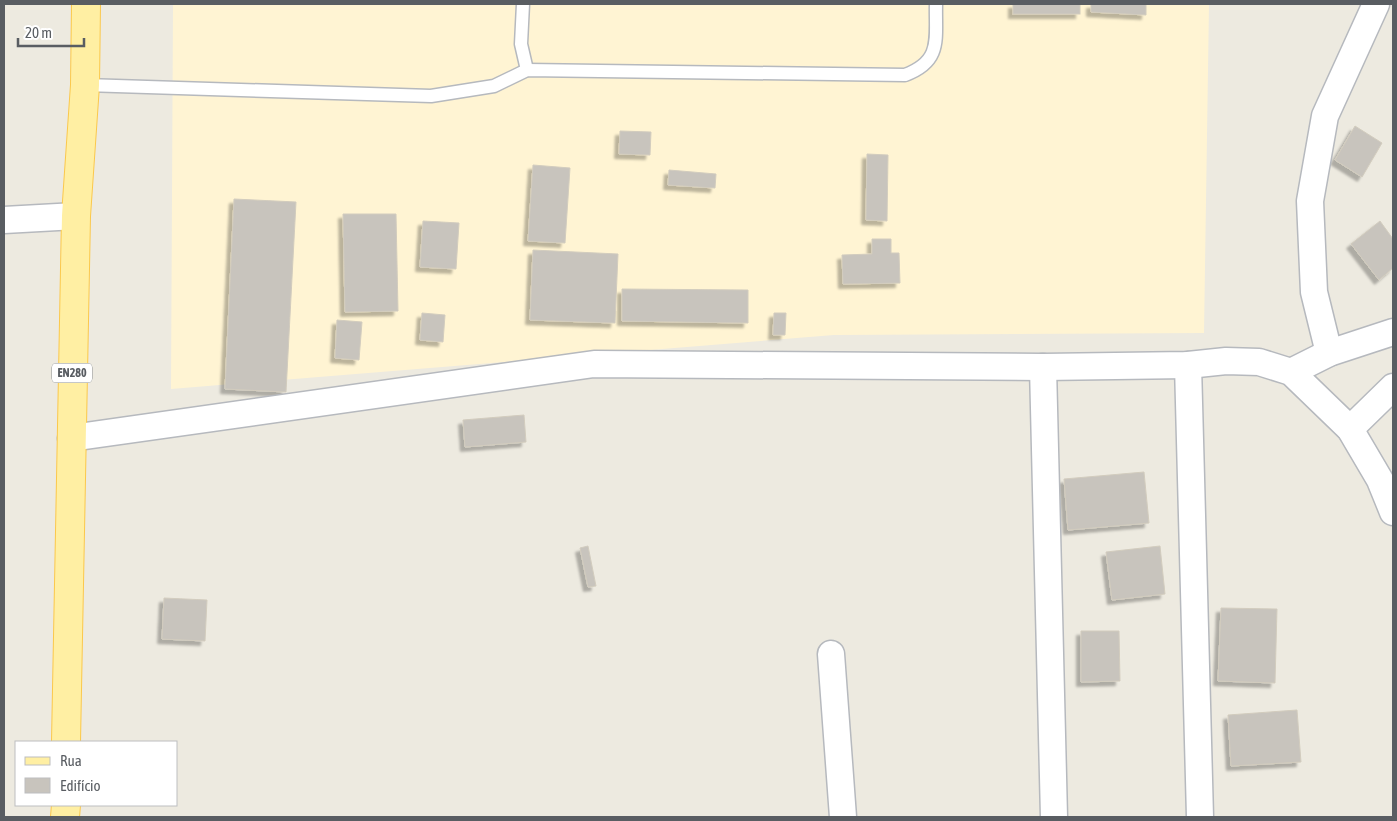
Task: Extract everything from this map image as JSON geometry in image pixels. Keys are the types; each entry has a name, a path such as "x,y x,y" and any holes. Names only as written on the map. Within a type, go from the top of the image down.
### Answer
{"main road":[{"name":"EN280","path":"66,741 76,216 85,86 86,4"}],"street":[{"path":"1329,353 1314,292 1310,201 1325,116 1376,4"},
{"path":"4,220 76,216"},
{"path":"1291,372 1329,353 1393,332"},
{"path":"71,438 594,364 1043,366 1188,365 1226,361 1259,362 1291,372 1350,430 1380,480 1393,512"},
{"path":"1188,365 1200,817"},
{"path":"1043,366 1054,817"},
{"path":"1350,430 1393,387"},
{"path":"831,654 843,817"}],"lane":[{"path":"523,4 521,44 526,70"},
{"path":"85,86 431,96 494,86 526,70 905,75 920,69 932,57 935,46 936,4"}],"shaded area":[{"path":"173,4 1209,4 1204,333 834,335 171,389"}],"building":[{"path":"1013,4 1080,4 1080,14 1013,14"},
{"path":"1091,4 1146,4 1146,15 1091,12"},
{"path":"1355,126 1382,143 1362,177 1335,160"},
{"path":"620,131 651,132 650,155 619,154"},
{"path":"867,154 888,155 887,221 866,220"},
{"path":"533,165 570,168 565,243 528,241"},
{"path":"669,170 716,174 715,188 668,185"},
{"path":"234,199 296,202 286,392 225,389"},
{"path":"343,214 396,214 398,311 345,312"},
{"path":"423,221 459,223 456,269 420,267"},
{"path":"1380,221 1393,239 1393,268 1379,280 1351,244"},
{"path":"872,239 891,239 891,253 899,253 900,283 843,284 842,255 872,254"},
{"path":"533,250 618,254 615,323 530,320"},
{"path":"622,289 748,290 748,323 622,321"},
{"path":"422,313 445,315 443,342 420,340"},
{"path":"774,313 786,313 785,335 773,335"},
{"path":"337,320 362,322 359,360 335,358"},
{"path":"524,415 526,442 465,447 463,420"},
{"path":"1144,472 1149,523 1068,530 1064,479"},
{"path":"588,546 596,586 588,587 580,548"},
{"path":"1160,546 1165,594 1112,600 1106,552"},
{"path":"164,598 207,600 205,641 162,639"},
{"path":"1221,608 1277,609 1275,683 1218,681"},
{"path":"1081,631 1119,631 1120,681 1081,682"},
{"path":"1297,710 1301,762 1231,766 1228,715"}]}
